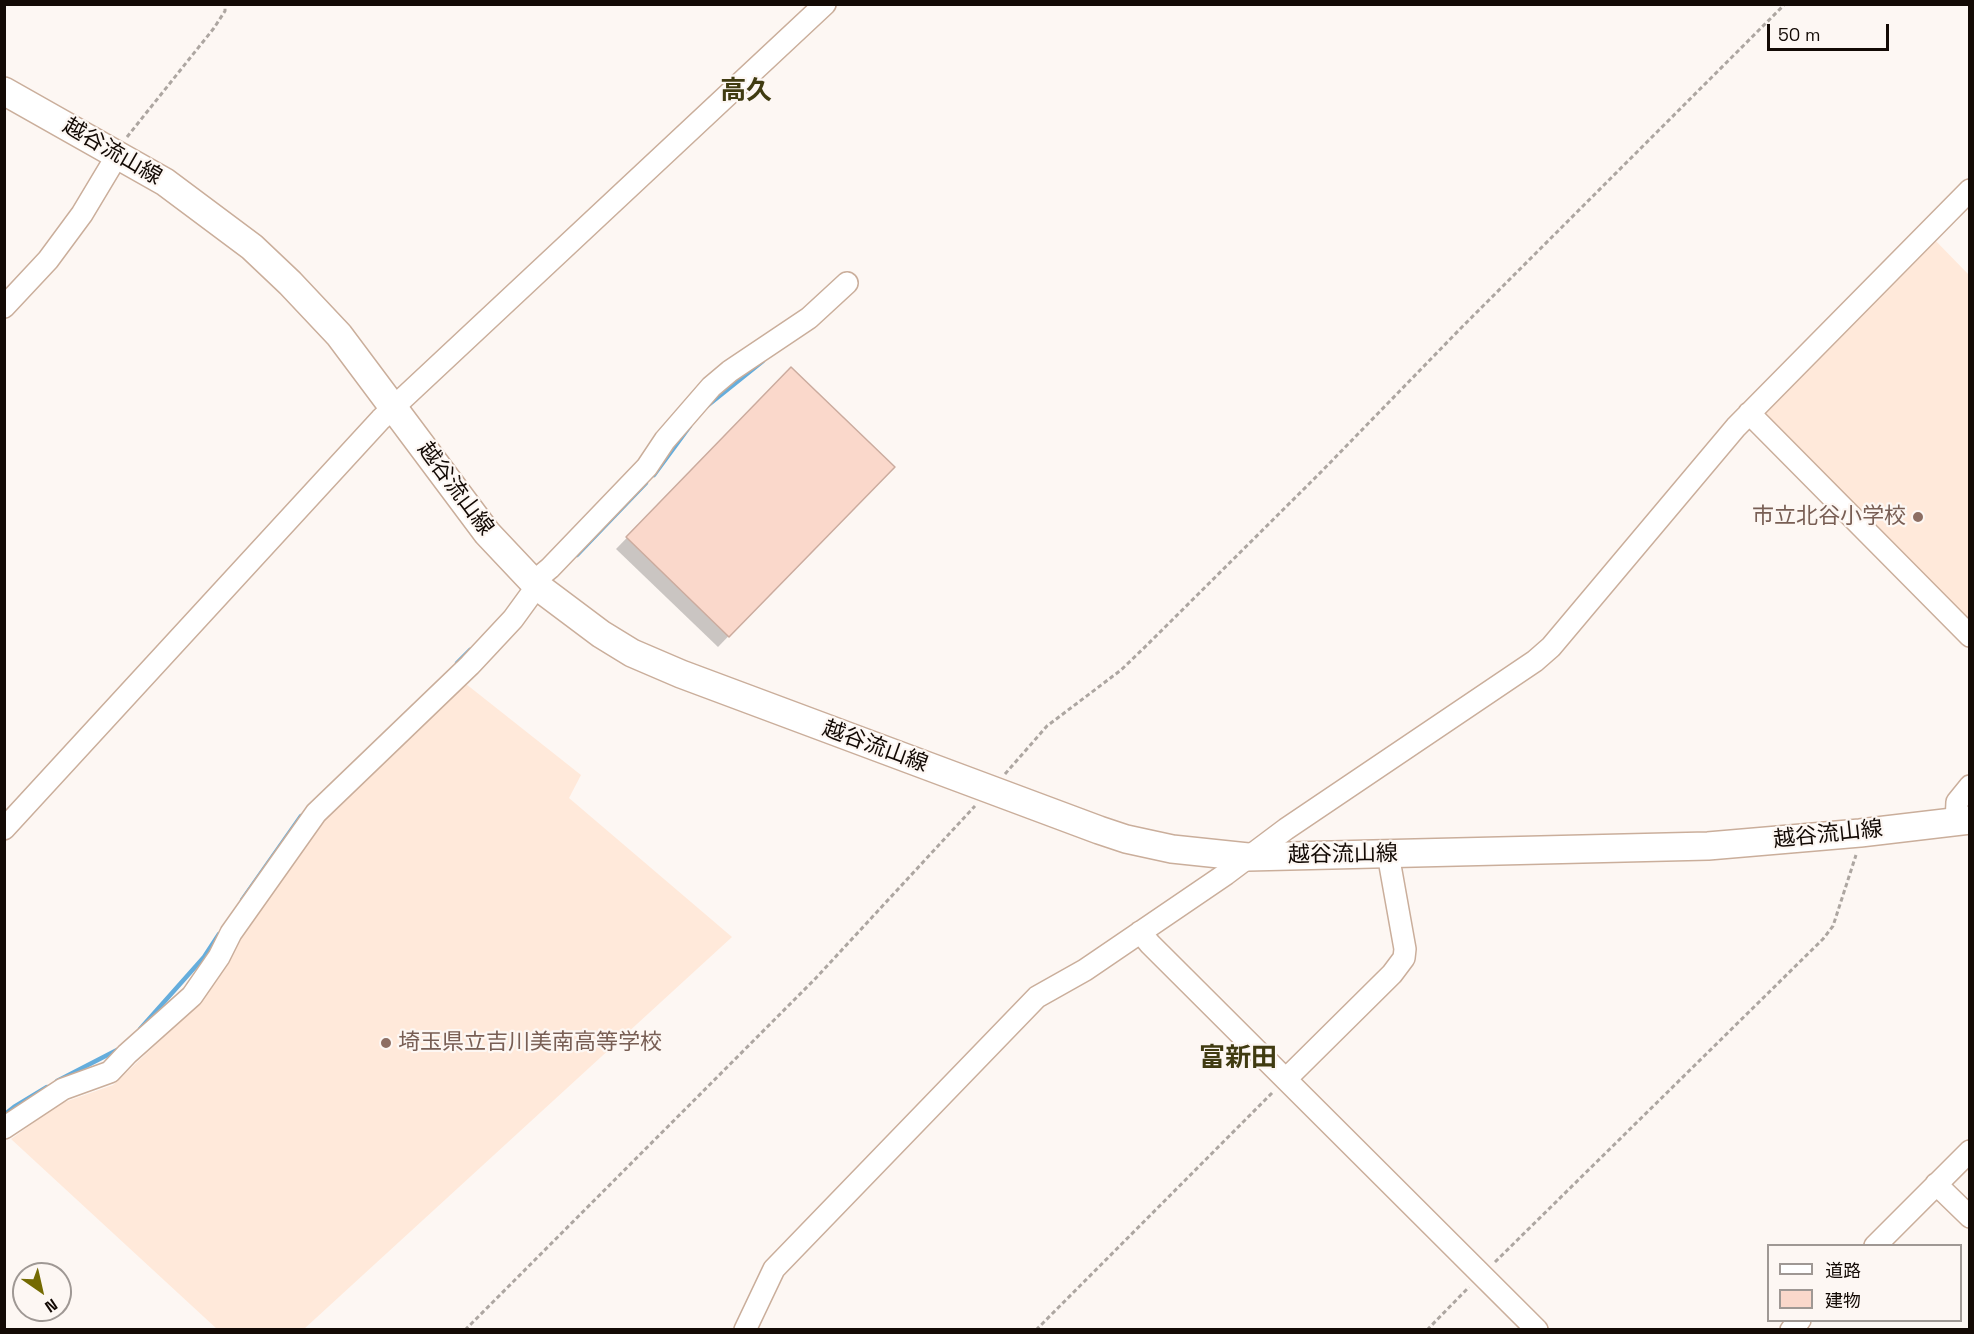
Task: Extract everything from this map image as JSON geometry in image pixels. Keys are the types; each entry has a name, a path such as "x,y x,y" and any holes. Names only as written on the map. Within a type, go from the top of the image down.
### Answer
{"main road":[{"name":"越谷流山線","path":"4,91 165,182 252,247 339,335 469,510 535,584 601,634 654,663 993,791 1126,839 1172,849 1248,857 1708,846 1860,833 1963,821"}],"street":[{"path":"4,829 394,407 825,4"},
{"path":"4,307 48,260 82,214 118,154"},
{"path":"745,1329 774,1269 1037,997 1085,970 1286,829 1535,661 1551,646 1736,427 1970,190"},
{"path":"4,1128 63,1089 110,1072 127,1053 192,996 219,957 231,933 316,813 470,665 513,619 535,584 647,467 665,440 711,387 730,371 810,318 848,283"},
{"path":"1749,413 1970,636"},
{"path":"1963,821 1957,802 1970,786"},
{"path":"1286,1079 1392,974 1404,958 1405,949 1388,854"},
{"path":"1140,932 1158,953 1537,1329"},
{"path":"1876,1244 1970,1151"},
{"path":"1936,1184 1970,1217"}],"path":[{"path":"118,154 126,139 214,28 225,11 225,4"},
{"path":"467,1329 814,980 993,791 1047,726 1121,670 1147,645 1785,4"},
{"path":"1427,1329 1823,939 1833,926 1860,845 1860,833"},
{"path":"1036,1329 1286,1079"}],"shaded area":[{"name":"市立北谷小学校","path":"1931,236 1969,275 1969,623 1762,411"},
{"name":"埼玉県立吉川美南高等学校","path":"466,684 581,775 569,798 732,937 304,1329 217,1329 11,1139 59,1104 113,1085 202,1001 239,937 321,822"}],"building":[{"path":"791,367 895,467 729,637 626,537"}],"waterway":[{"path":"707,406 763,361"},
{"path":"654,475 690,426"},
{"path":"577,555 646,483"},
{"path":"457,663 470,650"},
{"path":"242,900 301,816"},
{"path":"140,1029 204,957 219,934"},
{"path":"57,1081 119,1049"},
{"path":"4,1115 47,1087"}],"place":[{"name":"市立北谷小学校","path":"1918,517"},
{"name":"埼玉県立吉川美南高等学校","path":"386,1043"}],"district":[{"name":"高久","path":"746,92"},
{"name":"富新田","path":"1238,1059"}]}
